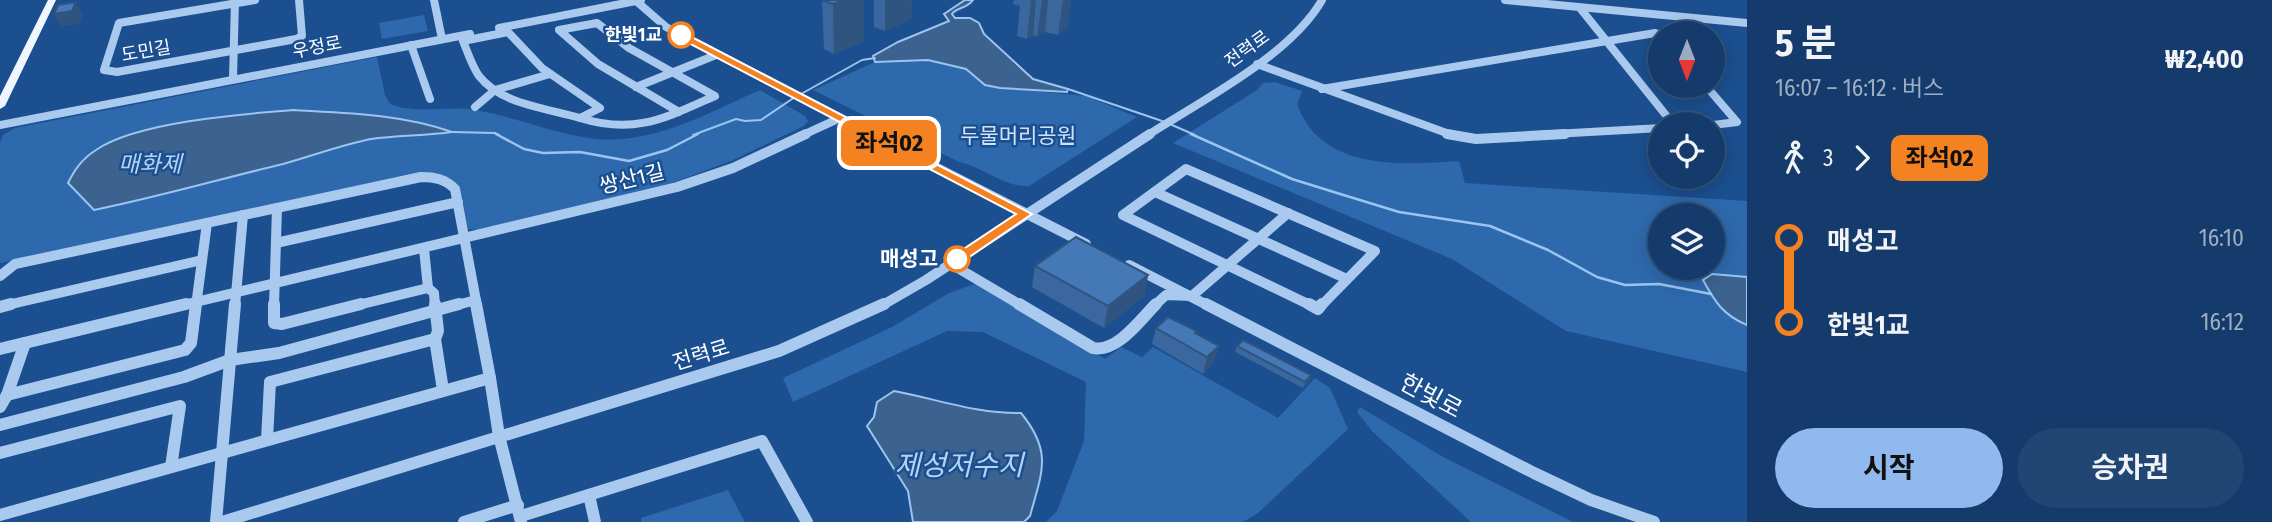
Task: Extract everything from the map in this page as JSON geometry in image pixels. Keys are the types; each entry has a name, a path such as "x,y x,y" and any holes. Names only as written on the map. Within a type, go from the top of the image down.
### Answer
{"main road":[{"path":"0,106 52,0"}],"street":[{"name":"도민길","path":"255,0 119,23 104,70 117,72 296,39 302,36 299,0"},
{"path":"433,0 442,39"},
{"path":"637,0 666,27 716,55 1097,249"},
{"name":"우정로","path":"0,125 637,0"},
{"name":"전력로","path":"222,522 790,347 876,309 951,264 1257,64 1289,40 1316,11 1322,0"},
{"path":"1504,0 1747,23"},
{"path":"1628,0 1634,9"},
{"path":"233,79 235,2"},
{"path":"1580,8 1663,112"},
{"path":"578,119 600,107 550,74 526,53 508,32 463,41 479,76 495,90 513,100 578,119 602,126 623,127 654,122 679,112 715,96 629,48 597,23 559,30 586,56 679,112"},
{"path":"1322,89 1648,36"},
{"path":"411,45 429,99"},
{"path":"1576,46 1619,57"},
{"path":"635,87 716,55"},
{"path":"1257,64 1456,136 1476,139 1648,129"},
{"path":"475,107 495,90 550,74"},
{"path":"1716,98 1737,122 1725,124"},
{"name":"쌍산1길","path":"0,349 466,239 696,181 752,159 840,118"},
{"path":"1186,169 1288,213 1375,251 1318,309 1122,215 1186,169"},
{"path":"0,276 15,264 243,215 431,177 449,182 456,189 499,436 520,514"},
{"path":"1155,192 1347,279"},
{"path":"276,243 458,202"},
{"path":"277,208 274,323 282,324 428,288"},
{"path":"951,264 1099,350 1114,344 1166,295 1192,296 1288,213"},
{"path":"216,522 243,215"},
{"path":"7,395 185,350 191,344 207,223"},
{"path":"424,249 428,288 434,293 438,331 436,338 443,390"},
{"path":"0,307 202,260"},
{"name":"한빛로","path":"1121,261 1534,473 1591,500 1654,522"},
{"path":"0,425 184,377 230,359 279,353 476,300"},
{"path":"267,440 270,382 436,338"},
{"path":"0,407 7,395 25,343"},
{"path":"0,516 490,378"},
{"path":"0,453 180,406 171,467"},
{"path":"468,521 520,514 762,442 807,522"},
{"path":"589,495 595,522"}],"green space":[{"path":"424,15 428,31 382,39 379,23"},
{"path":"377,57 385,95 390,104 411,109 474,110 588,138 611,140 655,133 698,118 760,90 805,116 808,121 804,126 731,161 672,183 482,230 468,229 454,183 438,178 407,177 0,263 0,142 3,135 15,128"},
{"name":"두물머리공원","path":"928,60 958,66 966,69 985,85 1000,88 1086,96 1137,117 1029,186 1020,186 959,162 813,90 875,62"},
{"path":"1275,82 1302,91 1297,104 1308,126 1324,142 1344,153 1389,162 1459,161 1465,183 1747,201 1747,372 1566,331 1452,259 1173,143 1257,90 1263,83"},
{"path":"977,283 1105,359 1121,347 1142,357 1153,347 1278,418 1315,378 1330,388 1348,429 1258,513 1243,522 1046,522 1057,511 1084,441 1086,382 983,332 947,331 793,402 783,378 892,327 949,293"},
{"path":"1360,407 1445,458 1573,522 1471,522 1372,431 1357,412"},
{"path":"728,490 745,522 641,522 641,518"}],"water":[{"path":"965,0 973,0 952,14 955,18 970,18 979,23 984,34 1033,79 1068,89 1067,92 985,85 966,69 928,60 875,62 873,56 898,42 949,21 944,14"},
{"name":"매화제","path":"293,110 393,118 452,132 371,139 283,164 94,210 68,183 79,165 91,153 136,132 190,121"},
{"path":"1725,275 1747,277 1747,325 1732,317 1716,301 1703,280 1725,280"},
{"name":"제성저수지","path":"894,391 973,409 1021,413 1038,439 1041,451 1041,474 1030,516 1024,522 913,522 908,491 867,426 874,417 877,402"}],"building":[{"path":"822,0 844,0 833,4"},
{"path":"76,2 72,11 54,14 58,5"},
{"path":"1076,237 1148,275 1108,306 1035,266"},
{"path":"1168,317 1197,331 1195,333 1219,346 1207,357 1156,328"},
{"path":"1243,340 1311,375 1305,382 1237,346"}],"waterway":[{"path":"801,94 862,60 875,58"},
{"path":"1068,89 1165,122"},
{"path":"693,135 736,119 761,120 795,97"},
{"path":"1172,125 1195,135"},
{"path":"452,132 499,135"},
{"path":"496,134 524,149 543,153 580,152 629,161 667,150 698,134"},
{"path":"1191,134 1292,179 1337,193 1399,212 1490,226 1548,250 1597,277 1625,285 1659,284 1711,294"}],"bus line":[{"name":"좌석02","path":"681,35 1026,214 957,259"}],"place":[{"name":"한빛1교","path":"681,35"},
{"name":"매성고","path":"957,259"}]}
